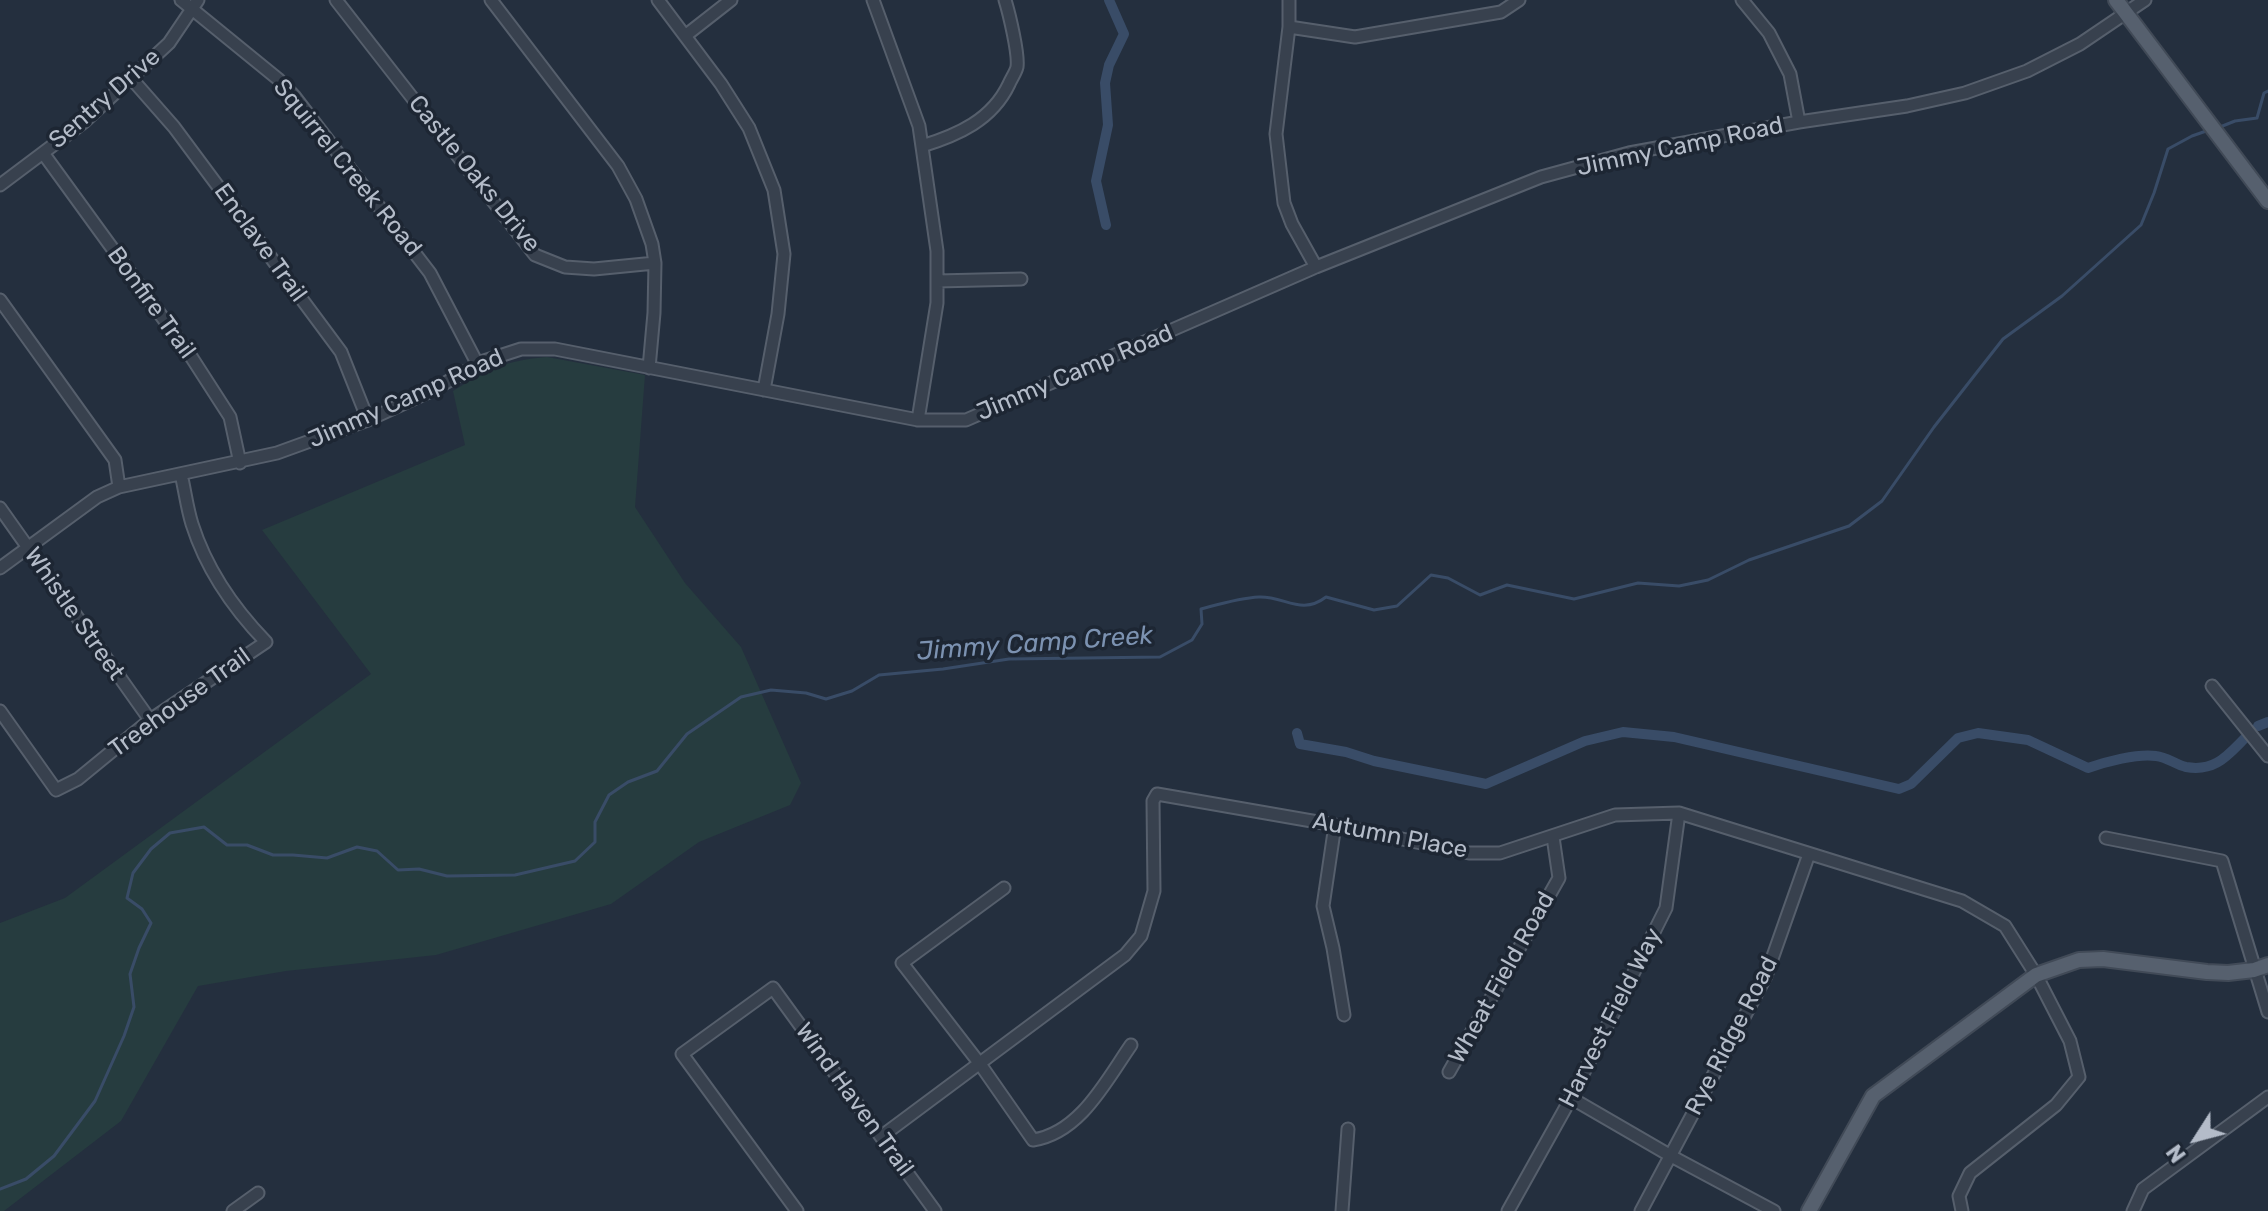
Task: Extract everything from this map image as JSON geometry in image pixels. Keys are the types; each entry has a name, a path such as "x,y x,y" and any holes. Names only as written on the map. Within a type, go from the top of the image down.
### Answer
{"main road":[{"path":"2116,0 2268,201"},
{"path":"1809,1211 1873,1096 2036,975 2079,960 2207,972 2261,967"}],"street":[{"name":"Squirrel Creek Road","path":"181,0 195,4 295,97 430,273 478,365"},
{"name":"Castle Oaks Drive","path":"336,0 535,255 565,267 594,269 655,263"},
{"path":"491,0 618,166 636,199 652,244 655,263 649,368"},
{"path":"658,0 721,84 749,128 774,190 784,254 778,314 764,390"},
{"path":"685,36 731,0"},
{"path":"873,0 919,126 937,251 937,303 918,420"},
{"path":"922,146 947,139 981,120 1002,98 1017,67 1005,0"},
{"path":"1289,0 1289,27 1276,134 1284,203 1316,267"},
{"path":"1289,27 1355,37 1501,12 1519,0"},
{"path":"1742,0 1769,33 1790,74 1799,122"},
{"name":"Jimmy Camp Road","path":"0,568 97,497 119,487 277,453 368,420 478,365 521,349 555,349 918,420 966,420 1316,267 1541,177 1629,153 1907,106 1965,93 2027,71 2067,51 2145,0"},
{"name":"Sentry Drive","path":"0,185 84,122 169,43 195,4"},
{"name":"Enclave Trail","path":"131,78 174,127 341,352 368,420"},
{"name":"Bonfire Trail","path":"43,153 192,358 230,417 240,463"},
{"path":"937,281 1021,279"},
{"path":"0,300 115,460 119,487"},
{"name":"Treehouse Trail","path":"0,711 56,790 78,779 150,720 266,642 250,626 215,576 192,524 181,474"},
{"name":"Whistle Street","path":"0,508 150,720"},
{"path":"2212,686 2268,756"},
{"name":"Autumn Place","path":"882,1136 1125,955 1141,936 1154,891 1153,801 1157,794 1335,825 1469,853 1500,853 1615,815 1679,813 1962,901 2005,926 2036,975 2070,1041 2079,1077 2056,1105 1970,1173 1959,1196 1962,1211"},
{"name":"Harvest Field Way","path":"1508,1211 1571,1098 1666,908 1679,813"},
{"path":"1335,825 1323,906 1344,1015"},
{"name":"Wheat Field Road","path":"1449,1072 1559,878 1553,837"},
{"path":"2106,838 2222,861 2261,967 2268,1012"},
{"name":"Rye Ridge Road","path":"1641,1211 1766,976 1809,854"},
{"path":"1004,888 902,963 980,1064 1033,1140 1049,1138 1086,1110 1131,1045"},
{"name":"Wind Haven Trail","path":"797,1211 682,1054 773,988 935,1211"},
{"path":"2133,1211 2143,1189 2268,1097"},
{"path":"1571,1098 1774,1211"},
{"path":"1342,1211 1348,1129"},
{"path":"233,1211 258,1193"}],"green space":[{"path":"547,357 645,375 635,507 685,583 741,647 801,783 790,805 699,842 611,904 436,955 286,971 198,986 121,1121 0,1211 0,923 65,898 371,674 262,530 465,445 453,391 497,367"}],"waterway":[{"path":"1106,225 1096,181 1108,125 1105,83 1109,65 1124,34 1109,0"},
{"name":"Jimmy Camp Creek","path":"2220,127 2257,118 2264,93 2268,91"},
{"name":"Jimmy Camp Creek","path":"0,1189 26,1179 54,1156 95,1101 134,1007 130,974 151,923 142,909 127,898 133,873 151,849 170,833 204,827 227,845 247,845 273,855 327,858 357,847 377,851 398,870 419,869 447,876 515,875 575,861 595,842 595,822 609,795 628,782 657,771 687,734 741,697 771,690 806,693 826,699 852,691 879,675 1009,659 1160,657 1192,640 1202,624 1201,609 1268,597 1309,605 1326,597 1374,610 1397,606 1431,575 1448,578 1480,595 1507,585 1574,599 1638,583 1679,586 1708,580 1749,560 1849,526 1882,501 1934,427 2003,339 2062,296 2141,225 2168,149 2209,130"},
{"path":"2258,726 2268,722"},
{"path":"1297,733 1300,744 1486,784 1585,741 1623,732 1674,737 1899,789 1911,784 1958,738 1978,733 2028,740 2088,768 2149,755 2186,767 2205,767 2220,761 2245,738"}]}
